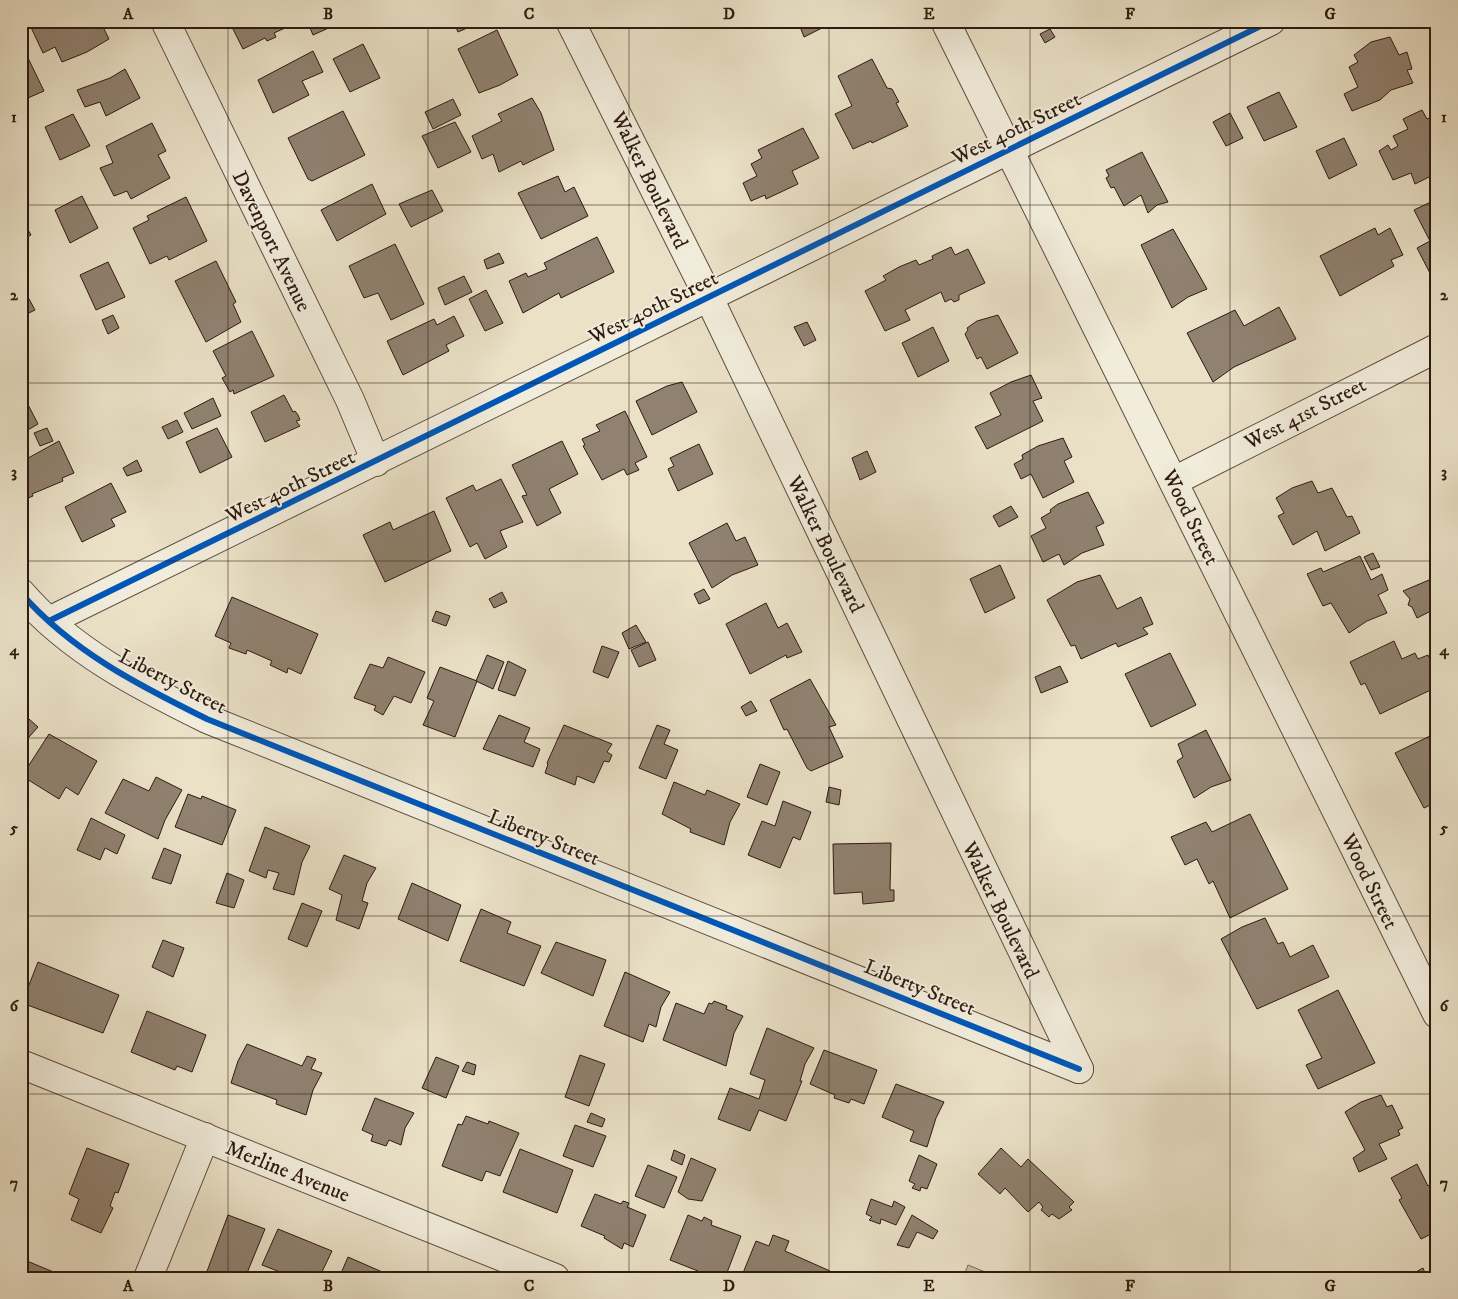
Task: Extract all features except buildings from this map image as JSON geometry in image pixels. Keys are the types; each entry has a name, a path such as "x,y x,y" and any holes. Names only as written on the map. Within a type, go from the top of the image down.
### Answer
{"street":[{"name":"Davenport Avenue","path":"165,21 346,392 376,462"},
{"name":"Walker Boulevard","path":"570,21 709,298 1079,1069"},
{"name":"Wood Street","path":"945,21 1437,1014"},
{"name":"West 40th Street","path":"49,621 376,462 1270,21"},
{"name":"West 41st Street","path":"1174,481 1437,348"},
{"name":"Liberty Street","path":"21,593 49,621 110,668 154,693 208,719 1079,1069"},
{"name":"Merline Avenue","path":"21,1064 205,1137 523,1272 555,1278"},
{"path":"148,1278 205,1137"}],"shaded area":[{"path":"968,1265 1000,1278 963,1278"}],"cycle path":[{"path":"49,621 1271,21"},
{"path":"21,593 41,614 84,650 132,680 207,719 1079,1069"}]}
